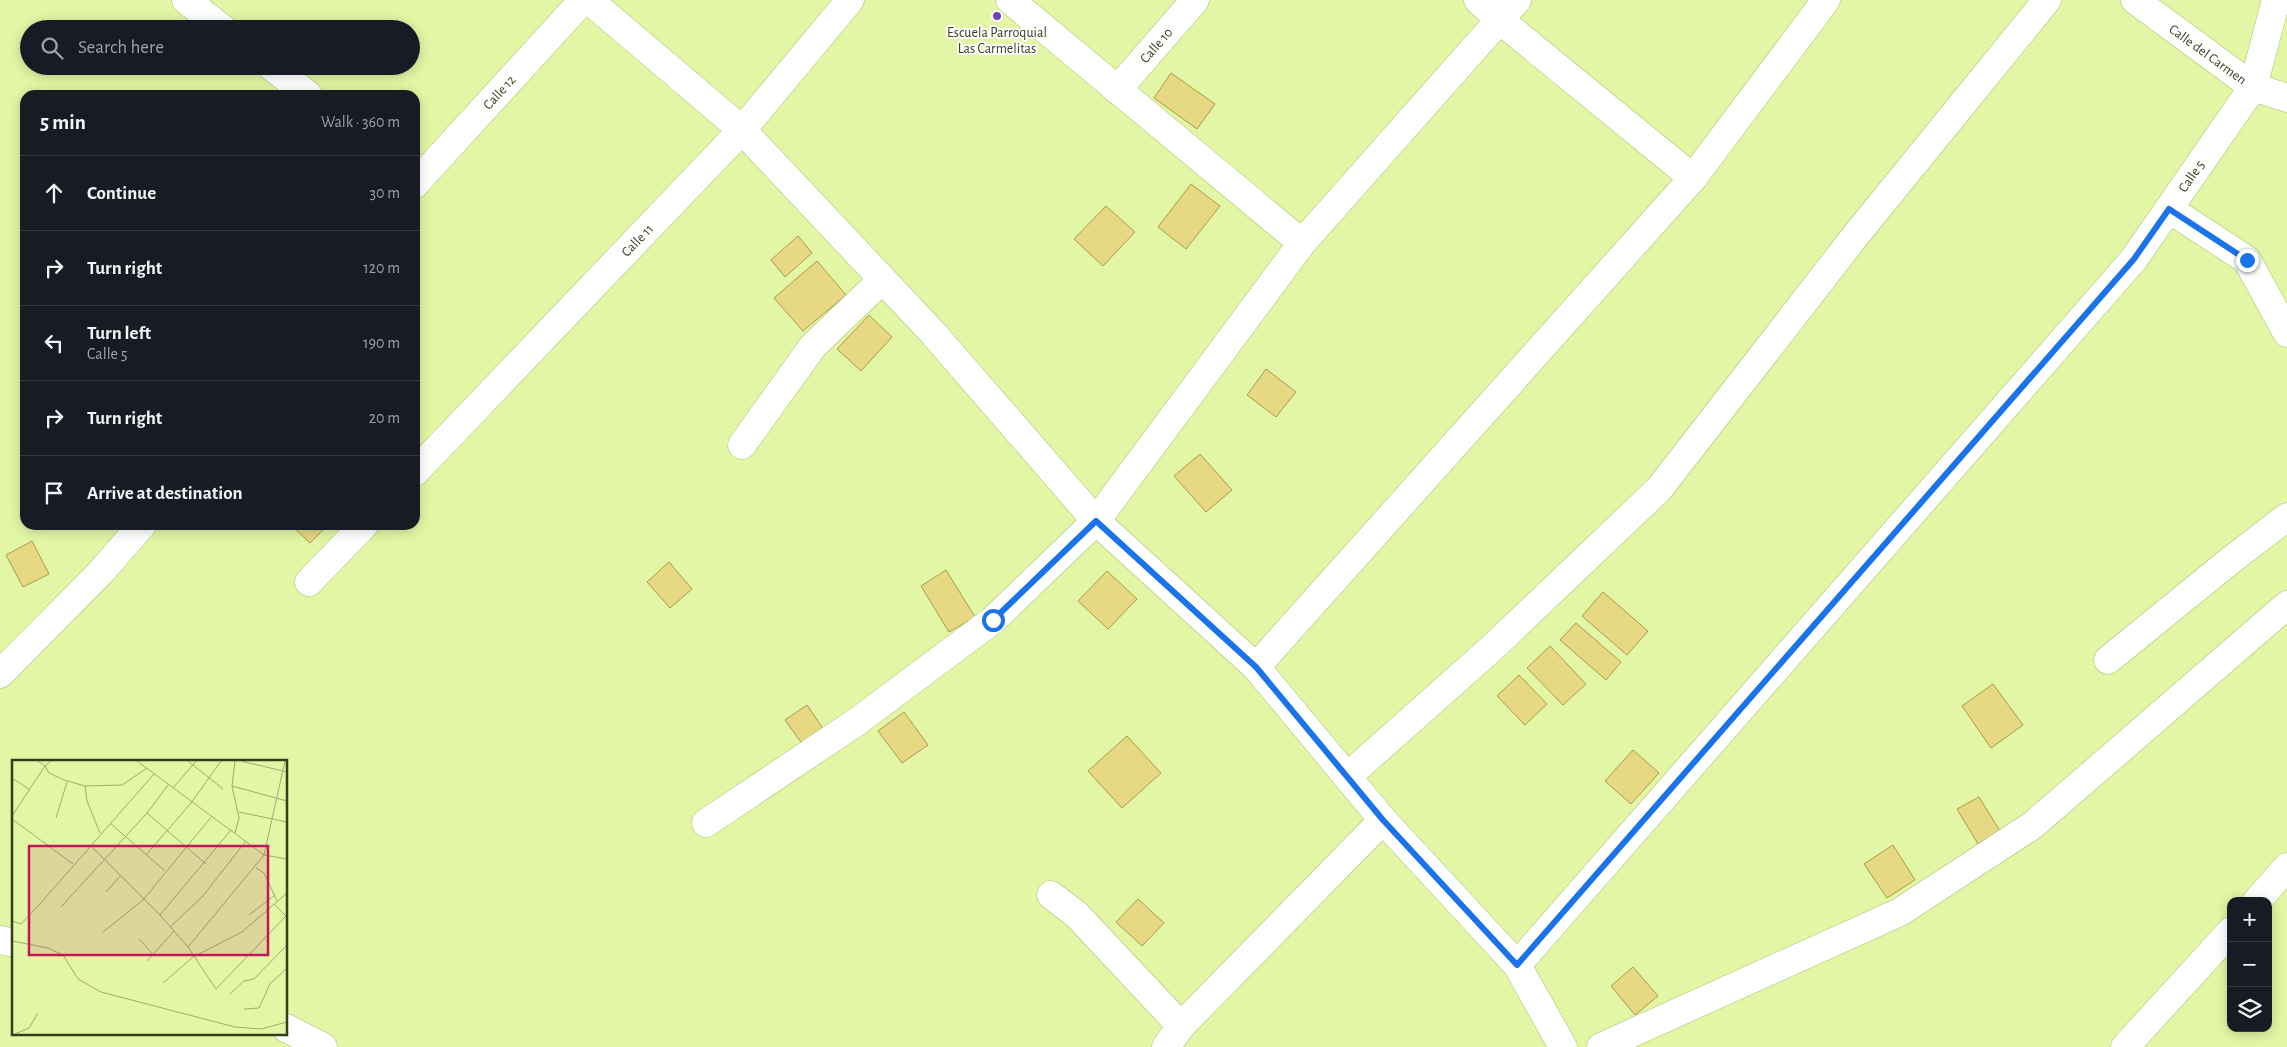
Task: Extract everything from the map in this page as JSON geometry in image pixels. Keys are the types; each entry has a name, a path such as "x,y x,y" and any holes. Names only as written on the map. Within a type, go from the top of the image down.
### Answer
{"street":[{"path":"186,0 212,20"},
{"name":"Calle 12","path":"420,174 583,0"},
{"path":"588,0 742,130 933,333 1096,521 1256,667 1383,820 1517,965 1562,1047"},
{"name":"Calle 11","path":"420,467 742,130 850,0"},
{"path":"1010,0 1302,243"},
{"name":"Calle 10","path":"1117,90 1195,0"},
{"path":"1478,0 1500,21 1693,178"},
{"path":"706,823 858,721 993,620 1096,521 1302,243 1518,0"},
{"path":"1256,667 1693,178 1826,0"},
{"path":"1348,776 1493,648 1659,488 1856,235 2046,0"},
{"name":"Calle del Carmen","path":"2135,0 2253,87 2287,98"},
{"name":"Calle 5","path":"1517,965 2134,259 2253,87 2276,0"},
{"path":"282,75 302,90"},
{"path":"2169,209 2247,260 2287,333"},
{"path":"742,445 813,346 882,280"},
{"path":"2108,660 2287,516"},
{"path":"0,674 101,572 138,530"},
{"path":"309,582 359,530"},
{"path":"1601,1047 1900,912 2033,825 2287,605"},
{"path":"1051,895 1077,915 1174,1037 1383,820"},
{"path":"2261,897 2287,867"},
{"path":"2125,1047 2227,935"},
{"path":"288,1029 323,1047"}],"building":[{"path":"1171,73 1215,104 1197,129 1154,98"},
{"path":"1191,184 1220,206 1186,249 1158,227"},
{"path":"1106,206 1135,232 1103,266 1074,239"},
{"path":"798,236 812,253 785,277 771,260"},
{"path":"817,261 846,295 803,331 774,298"},
{"path":"869,315 892,337 861,371 837,349"},
{"path":"1266,369 1296,392 1276,417 1247,395"},
{"path":"1200,454 1232,490 1206,512 1174,476"},
{"path":"296,530 323,530 310,543"},
{"path":"32,541 49,574 23,587 6,555"},
{"path":"669,562 692,589 670,608 647,582"},
{"path":"946,570 975,617 949,632 921,586"},
{"path":"1107,571 1137,599 1108,629 1078,601"},
{"path":"1603,592 1648,631 1627,655 1582,616"},
{"path":"1576,623 1621,662 1606,680 1560,640"},
{"path":"1550,646 1586,684 1563,705 1527,668"},
{"path":"1519,675 1547,704 1525,725 1497,696"},
{"path":"1993,684 2023,725 1991,748 1962,706"},
{"path":"807,705 824,730 803,745 785,720"},
{"path":"904,712 928,745 902,763 878,731"},
{"path":"1127,736 1161,773 1122,808 1088,771"},
{"path":"1633,750 1659,773 1631,804 1605,781"},
{"path":"1979,797 2000,831 1978,844 1957,809"},
{"path":"1893,845 1915,880 1887,898 1864,864"},
{"path":"1138,899 1164,923 1142,946 1116,922"},
{"path":"1633,967 1658,996 1635,1015 1611,986"}],"place":[{"name":"Escuela Parroquial Las Carmelitas","path":"997,16"}],"route":[{"path":"993,620 1096,521 1256,667 1383,820 1517,965 2134,259 2169,209 2247,260"}]}
